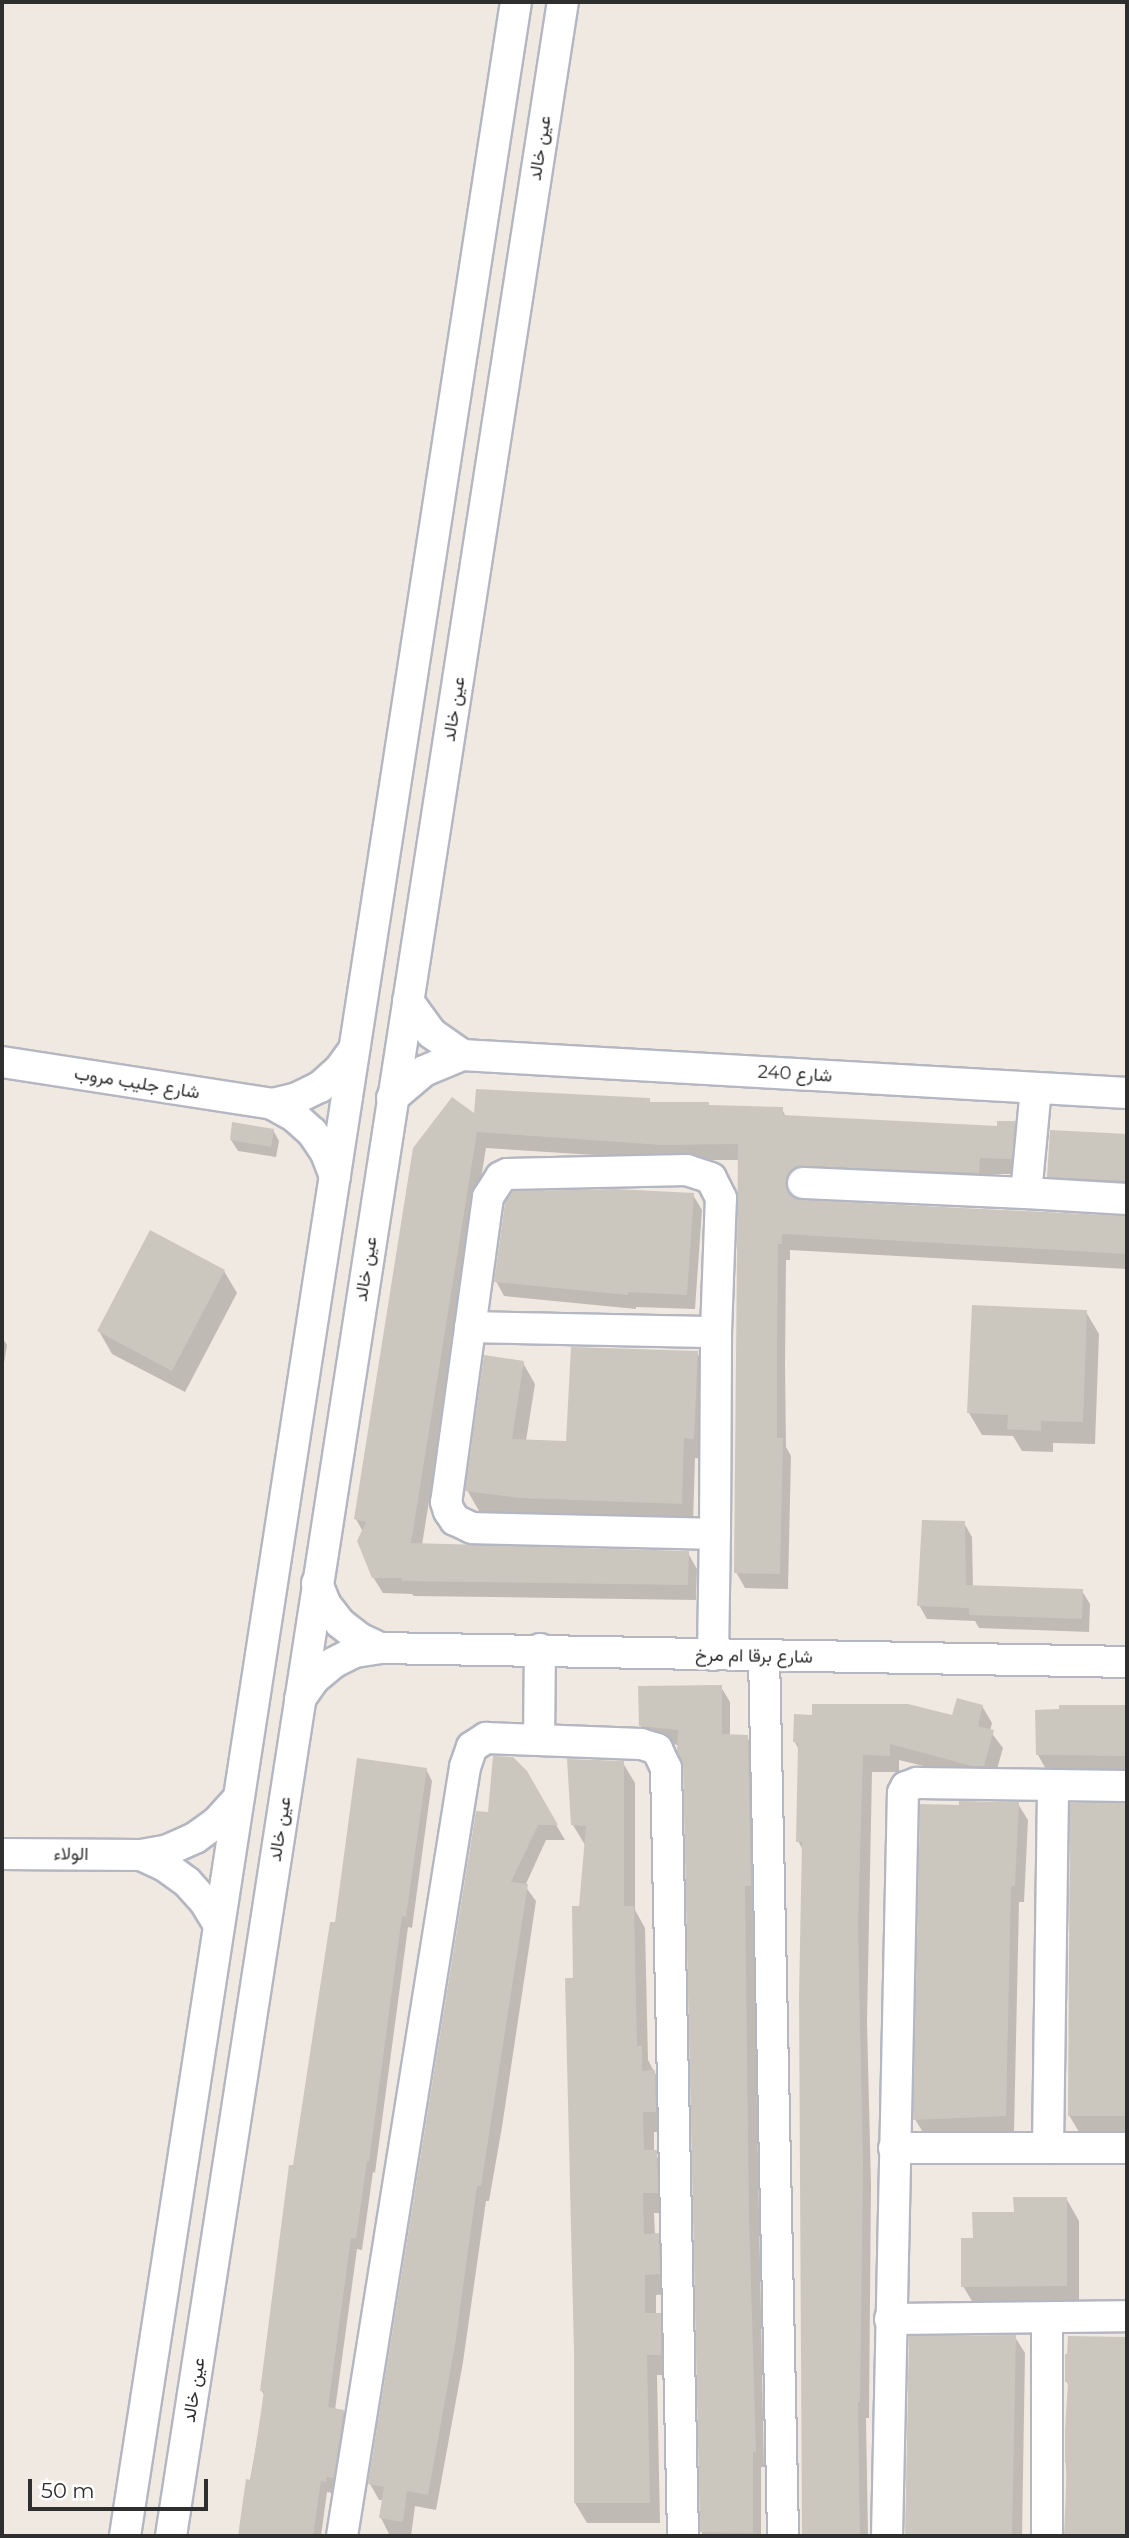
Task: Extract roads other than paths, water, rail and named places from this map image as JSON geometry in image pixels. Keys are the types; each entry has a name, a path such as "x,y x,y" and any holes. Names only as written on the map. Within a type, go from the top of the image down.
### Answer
{"street":[{"path":"125,2536 236,1801 516,2"},
{"name":"عين خالد","path":"171,2536 563,2"},
{"path":"408,1001 430,1033 462,1055"},
{"name":"شارع جليب مروب","path":"272,1104 297,1098 320,1087 340,1070 354,1049"},
{"name":"شارع 240","path":"392,1098 424,1071 462,1055 1127,1093"},
{"name":"شارع جليب مروب","path":"2,1062 272,1104 294,1116 312,1132 326,1153 335,1176"},
{"path":"1026,1193 1036,1088"},
{"path":"713,1655 715,1534 716,1332 721,1198 711,1178 687,1170 507,1174 500,1177 488,1197 446,1502 455,1520 472,1528 715,1534"},
{"path":"803,1183 1127,1199"},
{"path":"470,1327 716,1332"},
{"name":"شارع برقا ام مرخ","path":"317,1583 326,1605 340,1623 359,1638 380,1648"},
{"name":"شارع برقا ام مرخ","path":"300,1699 314,1679 333,1663 355,1652 380,1648 1127,1662"},
{"path":"539,1740 540,1649"},
{"path":"764,1656 783,2536"},
{"path":"342,2536 465,1767 472,1747 486,1738 641,1744 657,1749 666,1768 683,2536"},
{"path":"887,2536 903,1793 906,1787 917,1783 1127,1786"},
{"path":"1048,2148 1053,1786"},
{"name":"الولاء","path":"2,1854 141,1855 169,1850 195,1838 217,1822 236,1801"},
{"name":"الولاء","path":"141,1855 165,1866 187,1882 205,1902 219,1925"},
{"path":"894,2147 1127,2148"},
{"path":"890,2319 1127,2316"},
{"path":"1047,2318 1047,2536"}]}
